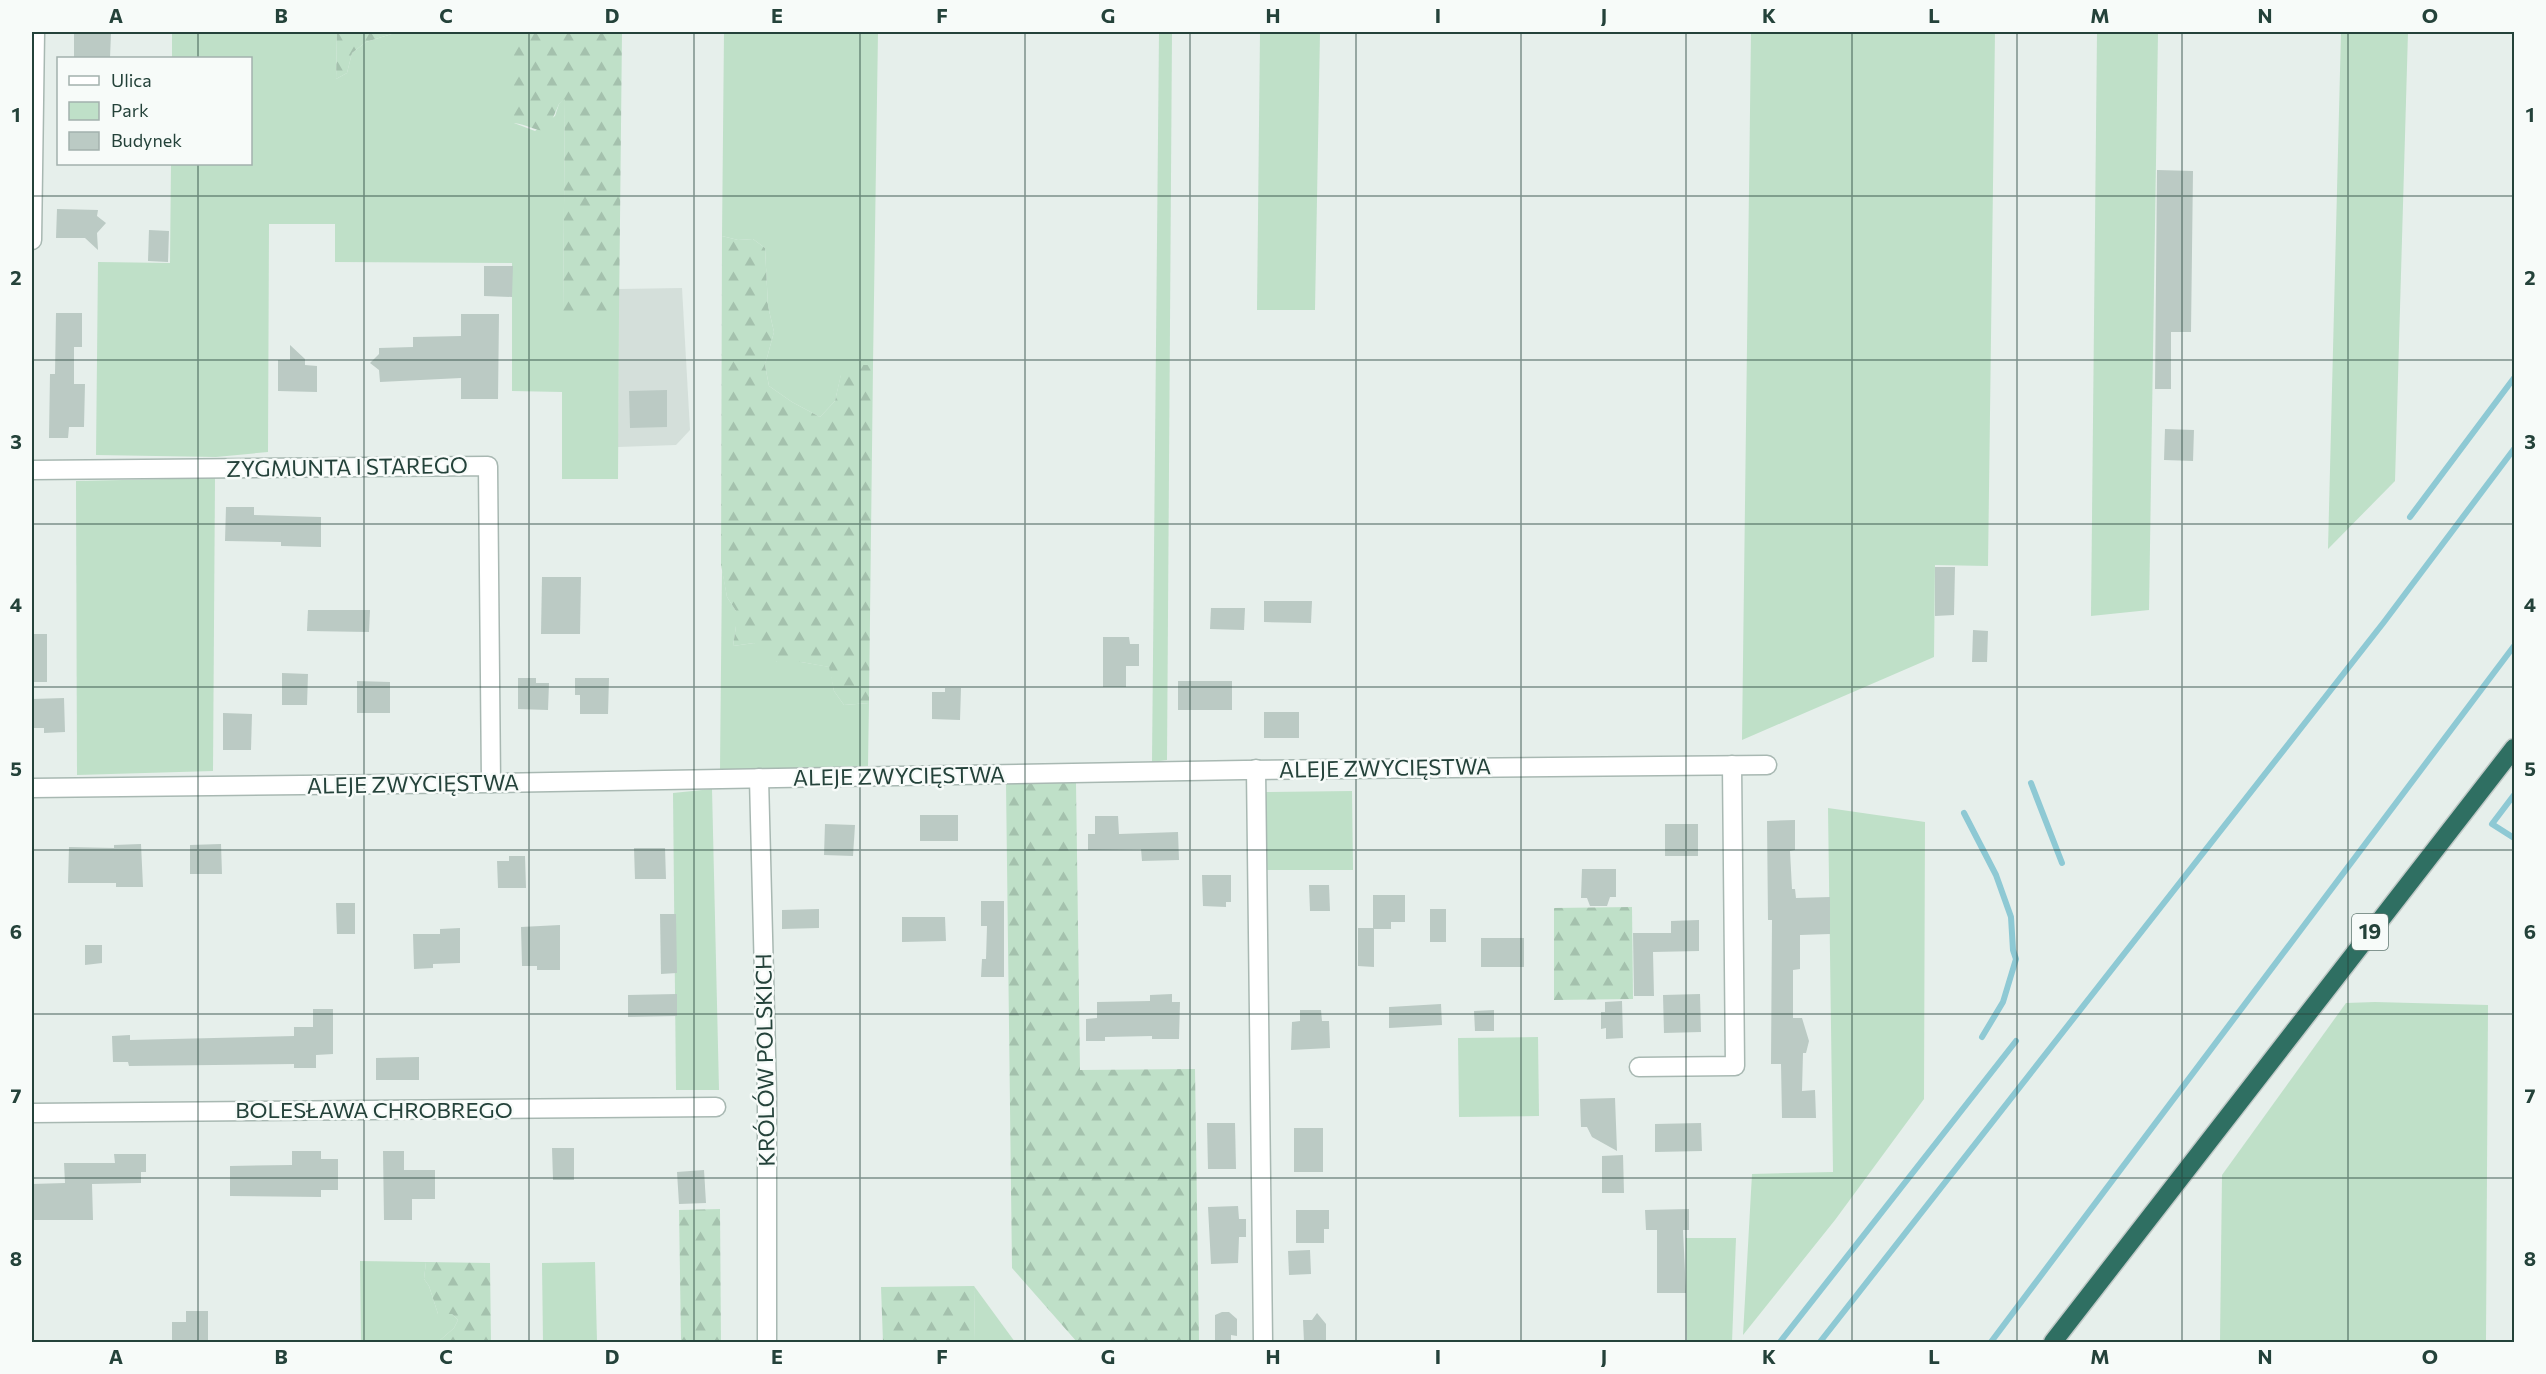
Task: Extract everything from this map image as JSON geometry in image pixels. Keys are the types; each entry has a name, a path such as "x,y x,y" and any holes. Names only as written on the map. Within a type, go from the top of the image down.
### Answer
{"highway":[{"name":"19","path":"2053,1342 2514,747"}],"street":[{"path":"32,240 35,32"},
{"name":"ZYGMUNTA I STAREGO","path":"32,470 488,466 491,783"},
{"path":"1639,1067 1735,1066 1732,765"},
{"name":"ALEJE ZWYCIĘSTWA","path":"32,788 491,783 1256,769 1767,765"},
{"path":"1256,769 1263,1342"},
{"name":"KRÓLÓW POLSKICH","path":"759,778 767,1094 767,1342"},
{"name":"BOLESŁAWA CHROBREGO","path":"32,1113 716,1107"}],"shaded area":[{"path":"682,288 690,430 676,445 618,447 619,289"}],"green space":[{"path":"172,32 337,32 336,79 347,73 352,53 366,42 398,32 514,32 514,123 535,131 555,116 559,104 565,98 563,315 619,315 618,479 562,479 562,392 512,391 512,263 335,262 335,224 269,224 268,452 216,457 96,455 98,262 170,263 171,165 252,165 252,57 172,57"},
{"path":"337,32 398,32 366,42 352,53 347,73 336,79"},
{"path":"514,32 622,32 619,315 563,315 565,99 559,104 547,131 514,123"},
{"path":"724,32 878,32 873,365 862,365 841,375 835,401 820,417 769,386 765,365 774,332 768,306 765,248 753,239 738,240 722,236"},
{"path":"1159,32 1172,32 1167,760 1152,762"},
{"path":"1260,32 1320,32 1315,310 1257,310"},
{"path":"1751,32 1995,32 1988,566 1935,565 1934,657 1742,740"},
{"path":"2097,32 2158,32 2149,610 2091,616"},
{"path":"2341,32 2408,32 2395,481 2328,549"},
{"path":"722,236 738,240 753,239 765,248 768,306 774,332 765,365 769,386 820,417 835,401 841,374 846,365 873,365 869,703 844,705 834,691 829,667 801,662 777,662 759,654 754,643 733,646 736,611 727,597 721,565"},
{"path":"215,478 213,771 77,775 76,481"},
{"path":"722,568 727,597 736,611 733,646 754,643 777,662 801,662 830,667 834,691 844,705 869,703 868,766 720,770"},
{"path":"1006,783 1076,783 1080,1070 1195,1069 1199,1342 1077,1342 1012,1268"},
{"path":"712,789 719,1090 676,1090 673,793"},
{"path":"1352,791 1353,870 1265,870 1264,792"},
{"path":"1828,808 1925,822 1924,1099 1835,1220 1743,1335 1752,1174 1833,1172"},
{"path":"1632,907 1633,999 1554,1000 1554,908"},
{"path":"2346,1003 2488,1005 2486,1342 2220,1342 2222,1175"},
{"path":"1538,1037 1539,1116 1459,1117 1458,1038"},
{"path":"720,1209 721,1342 681,1342 679,1210"},
{"path":"1686,1238 1736,1238 1732,1342 1687,1342"},
{"path":"360,1261 426,1262 424,1279 429,1286 438,1314 452,1314 458,1320 454,1328 438,1342 364,1342 361,1340"},
{"path":"426,1262 490,1263 491,1342 438,1342 454,1328 458,1320 452,1314 438,1314 429,1286 424,1279"},
{"path":"595,1262 597,1342 543,1342 542,1263"},
{"path":"974,1286 1015,1342 975,1342"},
{"path":"974,1286 975,1342 883,1342 881,1287"}],"building":[{"path":"74,32 111,33 110,57 74,57"},
{"path":"2157,170 2193,171 2191,332 2171,332 2171,389 2155,389"},
{"path":"57,209 98,210 97,216 106,223 97,233 98,250 85,238 56,238"},
{"path":"149,230 169,231 168,262 148,261"},
{"path":"484,266 513,266 512,297 484,296"},
{"path":"56,313 82,313 82,347 74,347 74,384 85,384 84,427 69,427 68,438 49,438 50,374 55,374"},
{"path":"461,314 499,314 498,399 461,399 461,378 380,382 379,370 370,363 379,354 379,348 413,347 413,337 461,336"},
{"path":"290,345 305,359 305,365 317,366 317,392 278,391 278,360 290,360"},
{"path":"667,390 667,427 630,428 629,391"},
{"path":"2165,429 2194,430 2193,461 2164,460"},
{"path":"226,507 254,507 254,515 321,517 321,547 281,546 281,542 225,541"},
{"path":"1935,567 1955,567 1954,615 1935,616"},
{"path":"542,577 581,577 580,634 541,634"},
{"path":"1264,601 1312,601 1311,623 1264,622"},
{"path":"1211,608 1245,608 1244,630 1210,629"},
{"path":"308,610 370,610 369,632 307,631"},
{"path":"1973,630 1988,631 1987,662 1972,662"},
{"path":"32,634 47,634 47,682 32,682"},
{"path":"1103,637 1129,637 1130,644 1139,644 1139,666 1126,666 1126,687 1103,687"},
{"path":"282,673 308,674 307,705 282,705"},
{"path":"518,678 536,678 536,683 549,683 548,710 518,709"},
{"path":"575,678 609,678 608,714 580,714 580,695 575,695"},
{"path":"357,681 390,682 390,713 357,713"},
{"path":"1178,681 1232,681 1232,710 1178,710"},
{"path":"945,688 961,688 960,720 932,719 932,692 945,692"},
{"path":"64,698 65,732 44,733 44,728 33,728 32,699"},
{"path":"1264,712 1299,712 1299,738 1264,738"},
{"path":"223,713 252,714 251,750 223,750"},
{"path":"920,815 958,815 958,841 920,841"},
{"path":"1095,816 1118,816 1119,834 1178,832 1179,860 1142,861 1141,849 1088,850 1088,834 1095,834"},
{"path":"1795,820 1795,850 1790,851 1792,889 1795,889 1796,898 1830,897 1830,934 1800,935 1800,969 1793,970 1793,1018 1802,1018 1809,1041 1806,1053 1803,1053 1802,1091 1815,1090 1816,1118 1782,1118 1781,1064 1771,1064 1772,920 1768,920 1767,821"},
{"path":"825,824 855,825 853,856 824,855"},
{"path":"1665,824 1698,824 1698,856 1665,856"},
{"path":"141,844 143,887 116,887 116,883 68,883 69,847 114,848 114,845"},
{"path":"221,844 222,874 190,874 190,845"},
{"path":"634,848 665,848 666,879 635,879"},
{"path":"509,856 525,856 526,888 498,888 497,861 509,861"},
{"path":"1582,869 1616,869 1616,897 1610,897 1607,906 1590,906 1587,898 1581,898"},
{"path":"1202,875 1231,875 1231,902 1226,902 1226,907 1203,906"},
{"path":"1309,885 1329,885 1330,911 1310,911"},
{"path":"1373,895 1405,895 1405,922 1391,922 1391,929 1374,929 1374,967 1358,966 1358,928 1373,928"},
{"path":"981,901 1004,901 1004,977 981,977 982,959 986,959 987,926 981,926"},
{"path":"336,903 355,903 355,934 337,934"},
{"path":"819,909 819,928 782,929 782,910"},
{"path":"1430,909 1446,909 1446,942 1430,942"},
{"path":"660,914 676,914 677,973 661,974"},
{"path":"902,917 945,917 946,941 902,942"},
{"path":"1699,920 1699,951 1653,952 1654,996 1634,996 1633,933 1671,933 1671,921"},
{"path":"560,925 560,970 537,970 537,966 522,966 521,927"},
{"path":"460,928 460,963 433,964 433,968 414,969 413,934 440,934 440,929"},
{"path":"1481,938 1524,938 1524,967 1481,967"},
{"path":"85,945 102,945 102,963 85,965"},
{"path":"677,994 677,1016 628,1017 628,995"},
{"path":"1172,994 1172,1002 1180,1002 1179,1039 1152,1039 1152,1036 1105,1037 1105,1041 1086,1041 1086,1019 1097,1018 1097,1002 1150,1001 1150,995"},
{"path":"1700,994 1701,1032 1664,1033 1663,995"},
{"path":"1622,1001 1623,1038 1606,1039 1606,1028 1601,1029 1601,1012 1605,1012 1605,1002"},
{"path":"1441,1004 1442,1025 1389,1028 1389,1007"},
{"path":"313,1009 333,1009 333,1054 316,1055 316,1068 294,1068 294,1064 129,1066 128,1062 113,1062 112,1036 130,1035 130,1040 294,1036 294,1027 313,1027"},
{"path":"1300,1010 1321,1010 1322,1021 1329,1021 1330,1048 1291,1050 1292,1022 1300,1021"},
{"path":"1494,1010 1494,1031 1475,1031 1474,1011"},
{"path":"419,1057 419,1080 376,1080 376,1058"},
{"path":"1615,1098 1617,1151 1592,1137 1587,1127 1581,1127 1580,1099"},
{"path":"1207,1123 1235,1123 1236,1169 1208,1169"},
{"path":"1701,1123 1702,1151 1655,1152 1655,1124"},
{"path":"1294,1128 1323,1128 1323,1172 1294,1172"},
{"path":"552,1148 574,1148 574,1180 553,1180"},
{"path":"292,1151 321,1151 321,1159 338,1159 338,1190 321,1190 321,1197 230,1196 230,1166 292,1165"},
{"path":"383,1151 404,1151 404,1170 435,1170 435,1199 412,1199 412,1220 384,1220"},
{"path":"114,1154 146,1154 146,1172 141,1172 141,1183 92,1184 93,1220 32,1220 32,1184 65,1183 64,1163 115,1163"},
{"path":"1623,1155 1624,1193 1602,1193 1602,1156"},
{"path":"704,1170 706,1203 679,1204 677,1172"},
{"path":"1238,1206 1239,1219 1246,1219 1246,1237 1239,1237 1238,1263 1211,1264 1208,1207"},
{"path":"1689,1209 1689,1230 1683,1230 1686,1293 1657,1293 1657,1230 1646,1230 1645,1210"},
{"path":"1296,1210 1329,1210 1329,1229 1324,1229 1324,1243 1296,1243"},
{"path":"1310,1250 1311,1274 1289,1275 1288,1251"},
{"path":"186,1311 208,1311 208,1342 172,1342 172,1322 186,1322"},
{"path":"1229,1312 1237,1319 1237,1336 1231,1335 1231,1342 1215,1342 1215,1315"},
{"path":"1317,1313 1326,1324 1326,1342 1304,1342 1303,1320 1312,1320"}],"waterway":[{"path":"2410,517 2514,378"},
{"path":"1820,1342 2384,622 2514,449"},
{"path":"1991,1342 2514,646"},
{"path":"2031,783 2062,863"},
{"path":"2514,795 2492,824 2514,838"},
{"path":"1964,813 1996,875 2011,917 2013,950 2016,959 2003,1002 1982,1037"},
{"path":"1780,1342 2016,1041"}]}
